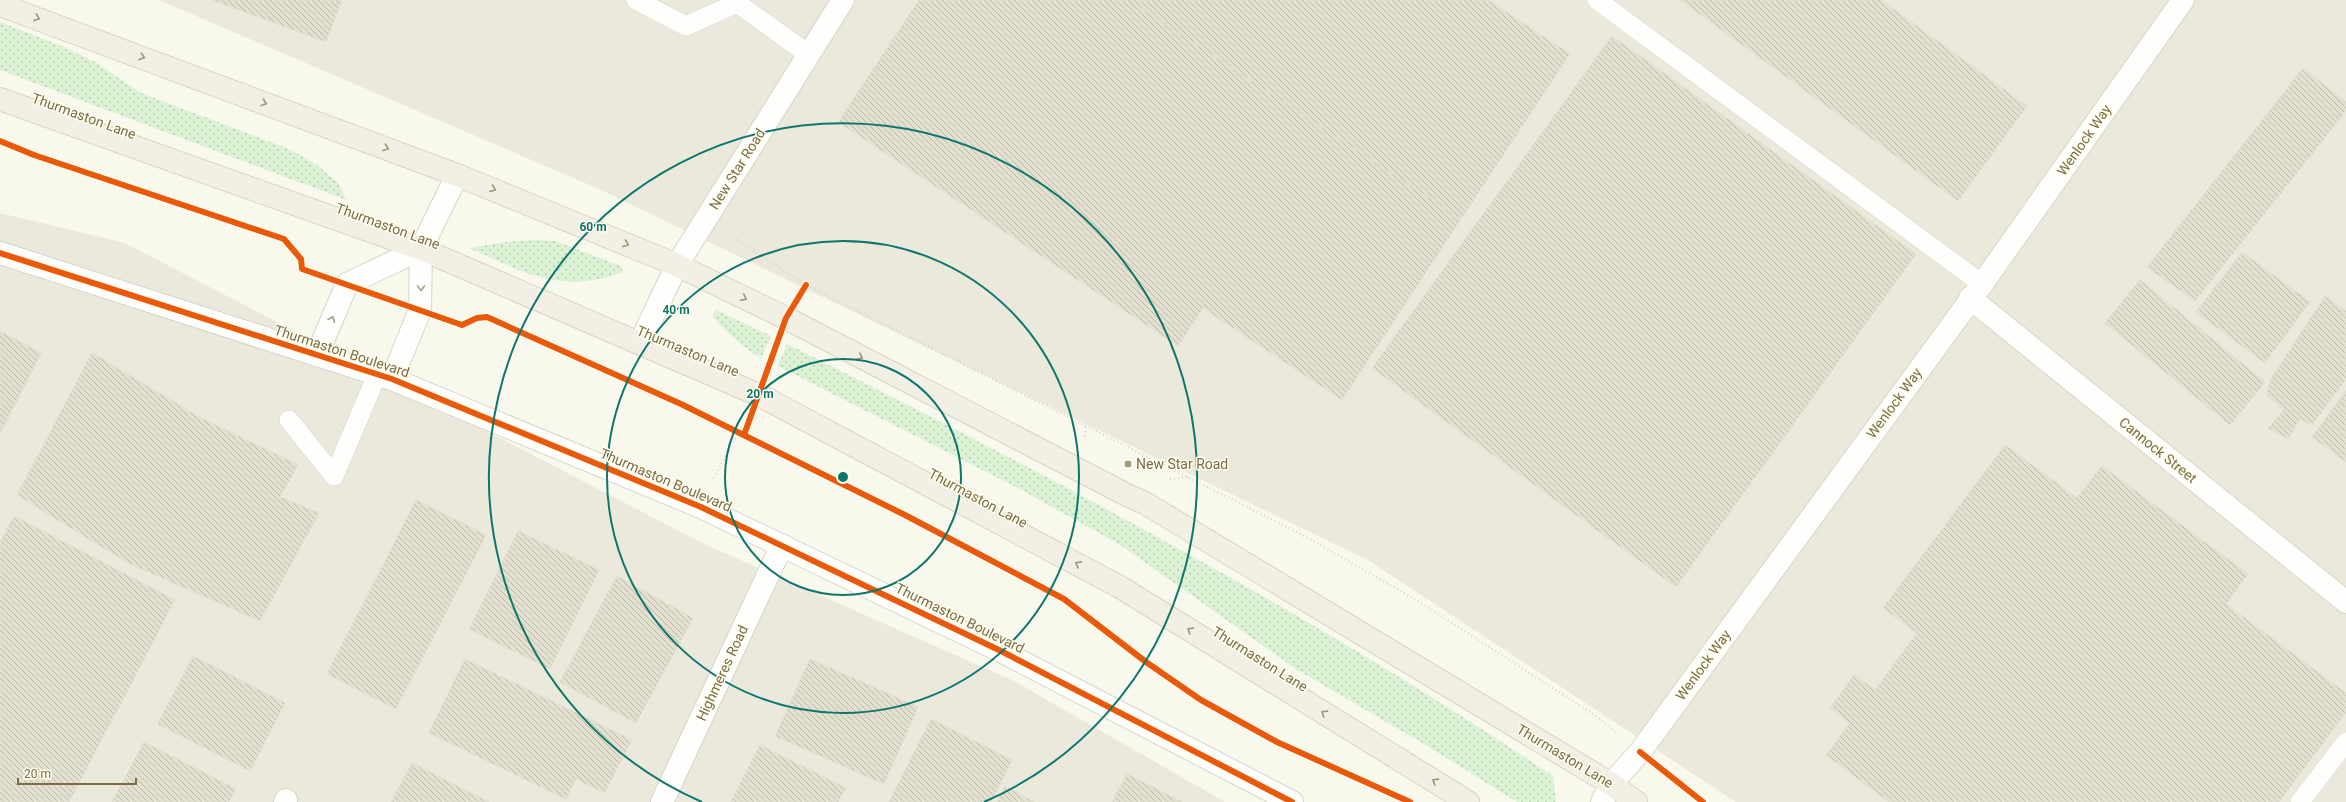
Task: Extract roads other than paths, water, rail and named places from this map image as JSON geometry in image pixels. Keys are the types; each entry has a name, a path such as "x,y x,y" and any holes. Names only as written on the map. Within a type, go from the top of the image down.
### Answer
{"highway":[{"name":"Thurmaston Lane","path":"0,5 457,175 677,265 786,318 1127,496 1145,503 1607,793 1636,802"},
{"name":"Thurmaston Lane","path":"0,99 421,250 759,395 1120,587 1468,802"}],"street":[{"name":"New Star Road","path":"640,344 677,265 843,0"},
{"name":"Wenlock Way","path":"1607,793 1640,752 1976,291 2182,0"},
{"path":"385,377 420,310 421,250 457,175"},
{"path":"318,355 347,284 421,250"},
{"name":"Thurmaston Boulevard","path":"0,253 385,377 701,506 1001,651 1292,802"},
{"name":"Cannock Street","path":"1976,291 2346,602"},
{"name":"Highmeres Road","path":"662,802 782,545"}],"lane":[{"path":"636,0 686,26 737,1 808,54"},
{"path":"1597,0 1976,291"},
{"path":"289,420 334,476 385,377"},
{"path":"2300,802 2346,742"}],"place":[{"name":"New Star Road","path":"1128,464"}]}
